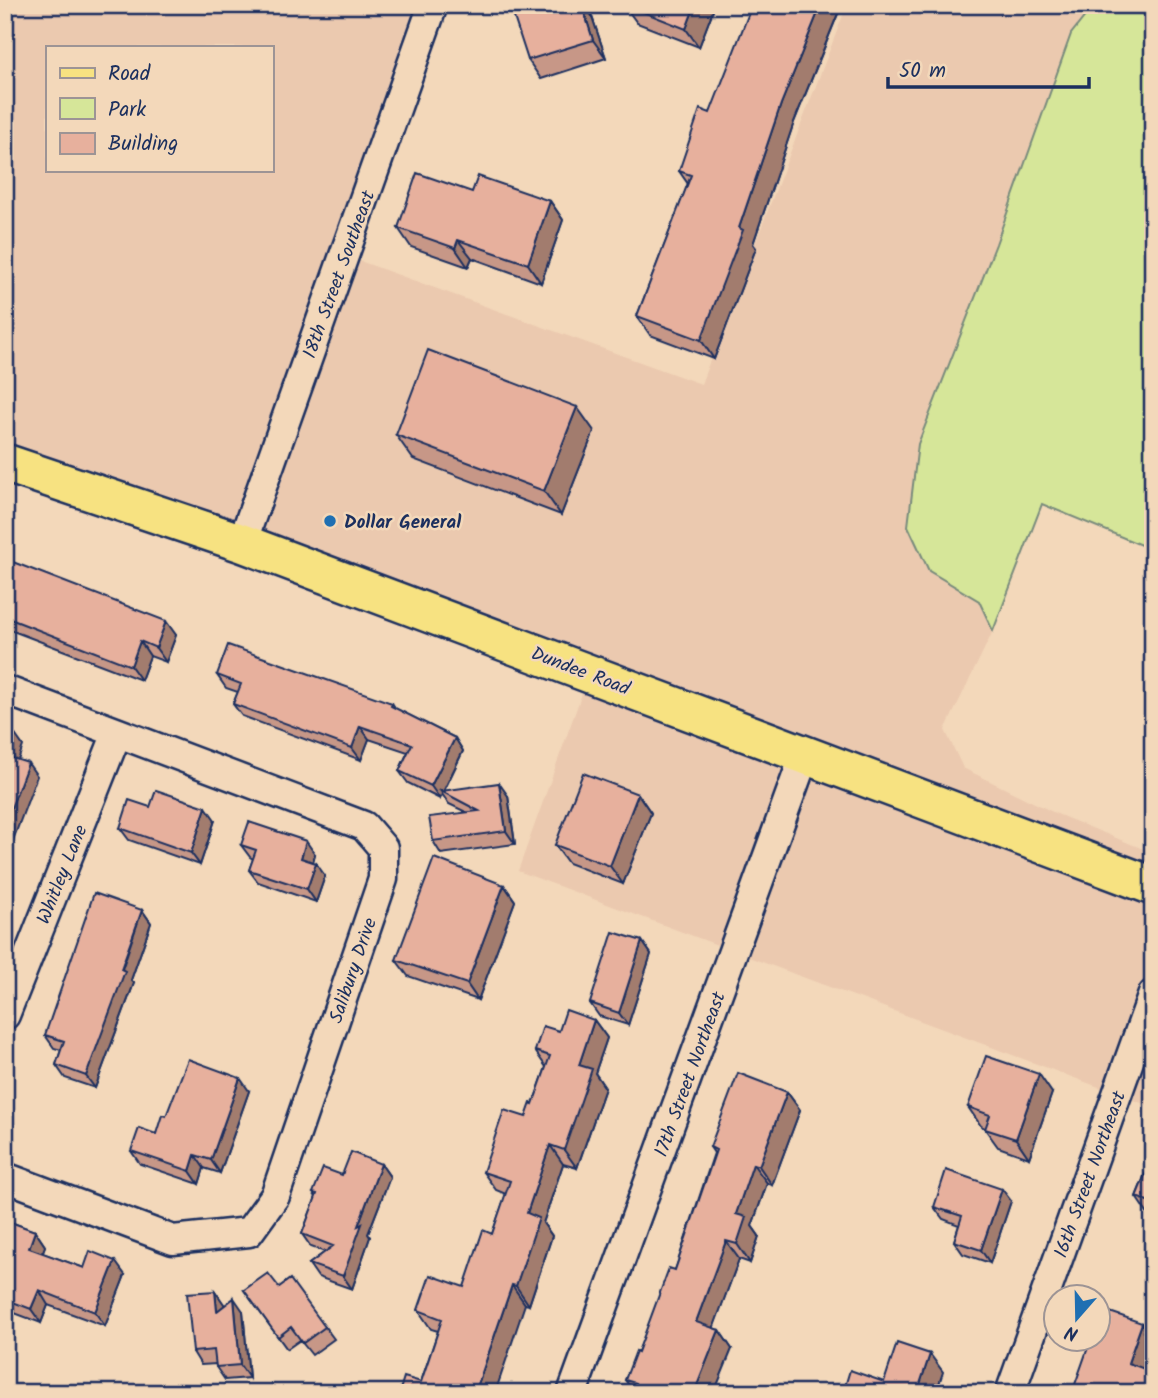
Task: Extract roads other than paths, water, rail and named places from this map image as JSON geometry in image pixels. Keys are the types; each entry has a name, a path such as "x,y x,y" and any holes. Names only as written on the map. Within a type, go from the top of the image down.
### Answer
{"main road":[{"name":"Dundee Road","path":"5,463 242,543 1153,886"}],"street":[{"name":"18th Street Southeast","path":"242,543 433,5"},
{"name":"Salibury Drive","path":"5,691 364,826 383,848 383,879 275,1196 250,1232 173,1240 5,1177"},
{"name":"Whitley Lane","path":"5,1016 117,733"},
{"name":"17th Street Northeast","path":"572,1393 805,754"},
{"name":"16th Street Northeast","path":"1010,1393 1153,994"}],"place":[{"name":"Dollar General","path":"330,521"}]}
